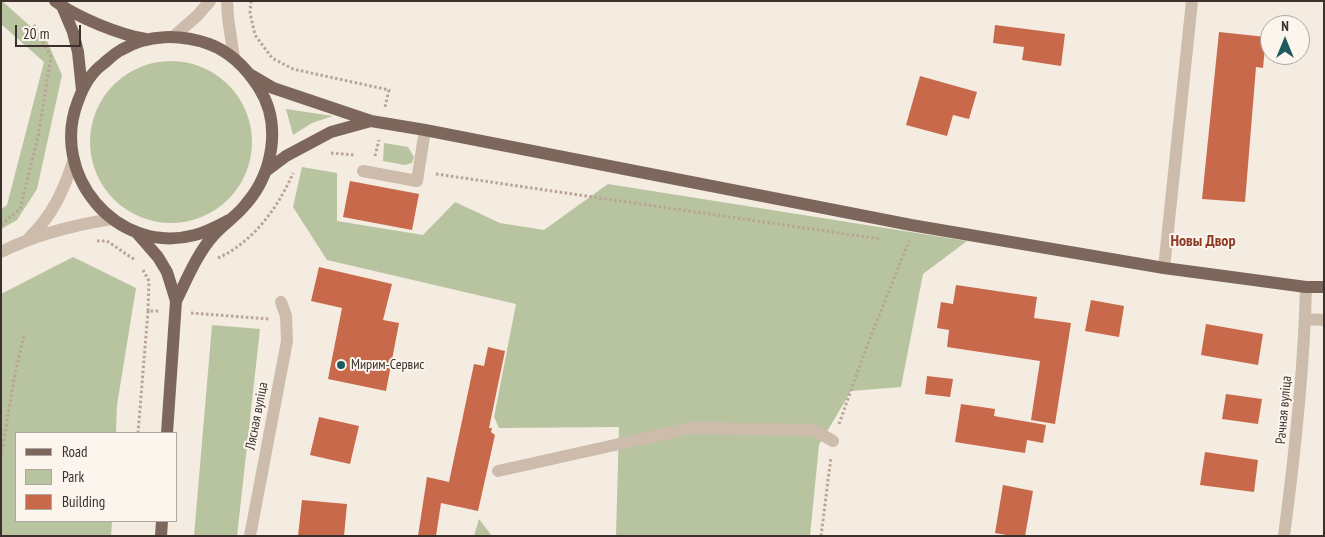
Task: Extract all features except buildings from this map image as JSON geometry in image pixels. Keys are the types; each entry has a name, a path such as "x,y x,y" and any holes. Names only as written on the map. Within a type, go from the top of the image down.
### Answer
{"main road":[{"path":"59,4 130,36 148,39"},
{"path":"59,4 73,32 78,52 82,90"},
{"path":"176,301 213,236 245,206 266,171 271,152 269,111 262,92 251,75 234,58 215,46 195,39 173,36 148,39 122,50 106,61 99,67 82,90 73,113 70,137 73,162 82,184 95,203 112,219 136,231 155,237 194,236 229,220"},
{"path":"251,75 273,88 371,121 426,130 911,225 1164,268 1306,287 1324,287"},
{"path":"266,171 286,156 331,132 371,121"},
{"path":"136,231 153,250 167,272 176,301 167,432"},
{"path":"161,536 162,522"}],"street":[{"path":"173,36 197,16 210,1"},
{"path":"227,1 234,58"},
{"path":"1164,268 1192,1"},
{"path":"363,171 417,181 426,130"},
{"path":"27,240 41,227 56,205 73,162"},
{"path":"1,252 27,240 75,226 112,219"},
{"name":"Рачная вуліца","path":"1284,536 1295,457 1306,319 1306,287"},
{"name":"Лясная вуліца","path":"250,536 287,341 286,316 281,302"},
{"path":"1306,319 1324,320"},
{"path":"498,471 691,428 814,430 833,441"}],"path":[{"path":"1,225 20,209 38,137 51,57 34,25"},
{"path":"323,153 338,152 356,156"},
{"path":"217,259 230,253 264,224 284,194 293,172 298,167"},
{"path":"821,536 833,441 865,351 909,243 911,225"},
{"path":"88,242 107,241 139,262"},
{"path":"142,268 149,281 148,311"},
{"path":"191,313 192,304"},
{"path":"203,314 251,318"},
{"path":"1,456 15,374 24,335"},
{"path":"138,432 143,378"}],"green space":[{"path":"2,1 47,41 62,75 37,189 17,220 1,229 1,209 7,205 44,62 1,24"},
{"path":"171,61 187,63 202,68 216,75 228,85 238,97 245,111 250,126 252,142 250,158 245,173 238,187 228,199 216,209 202,216 187,221 171,223 155,221 140,216 126,209 114,199 104,187 97,173 92,158 90,142 92,126 97,111 104,97 114,85 126,75 140,68 155,63"},
{"path":"286,109 333,116 312,123 293,135"},
{"path":"384,143 408,147 414,157 412,163 405,165 383,161"},
{"path":"302,167 337,173 337,221 423,235 455,202 500,223 544,230 608,184 967,241 923,274 901,387 851,391 819,445 810,536 616,536 619,427 499,428 494,417 516,304 327,260 293,207"},
{"path":"73,257 136,288 117,405 116,432 15,432 15,522 112,522 111,536 1,536 1,294"},
{"path":"212,325 260,329 237,536 194,536"},
{"path":"479,519 492,536 474,536"}],"place":[{"name":"Мирим-Сервис","path":"341,365"}],"district":[{"name":"Новы Двор","path":"1203,241"}]}
